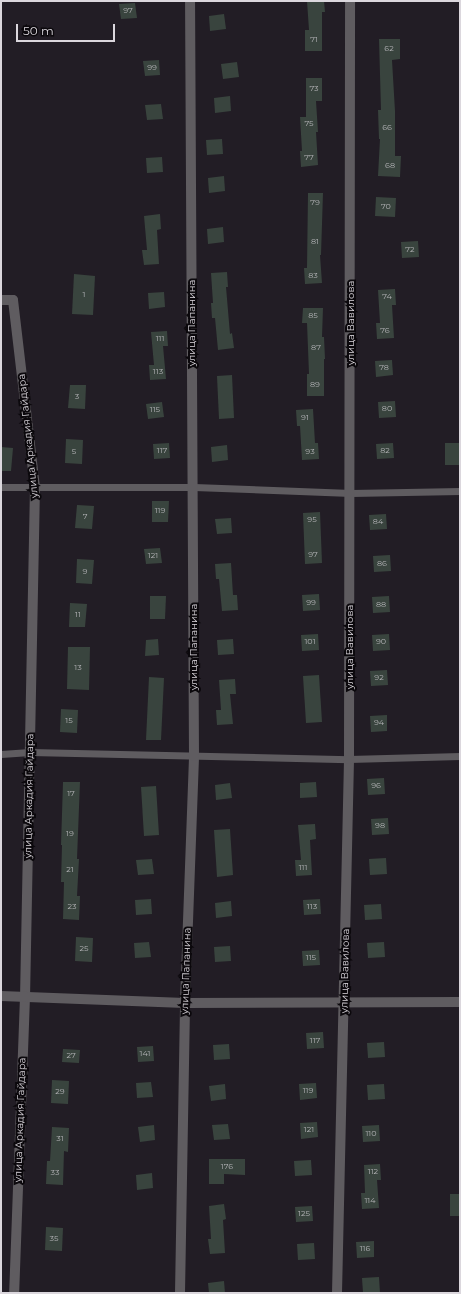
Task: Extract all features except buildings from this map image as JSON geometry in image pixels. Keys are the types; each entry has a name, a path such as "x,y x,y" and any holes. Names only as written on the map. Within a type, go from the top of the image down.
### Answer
{"street":[{"name":"улица Папанина","path":"180,1293 185,1003 194,756 194,487 190,1"},
{"name":"улица Вавилова","path":"337,1293 349,759 351,493 350,1"},
{"name":"улица Аркадия Гайдара","path":"1,300 13,300 35,487 25,997 14,1293"},
{"path":"1,996 185,1003 460,1002"}],"lane":[{"path":"1,487 194,487 351,493 460,491"},
{"path":"1,754 30,752 349,759 460,756"}]}
